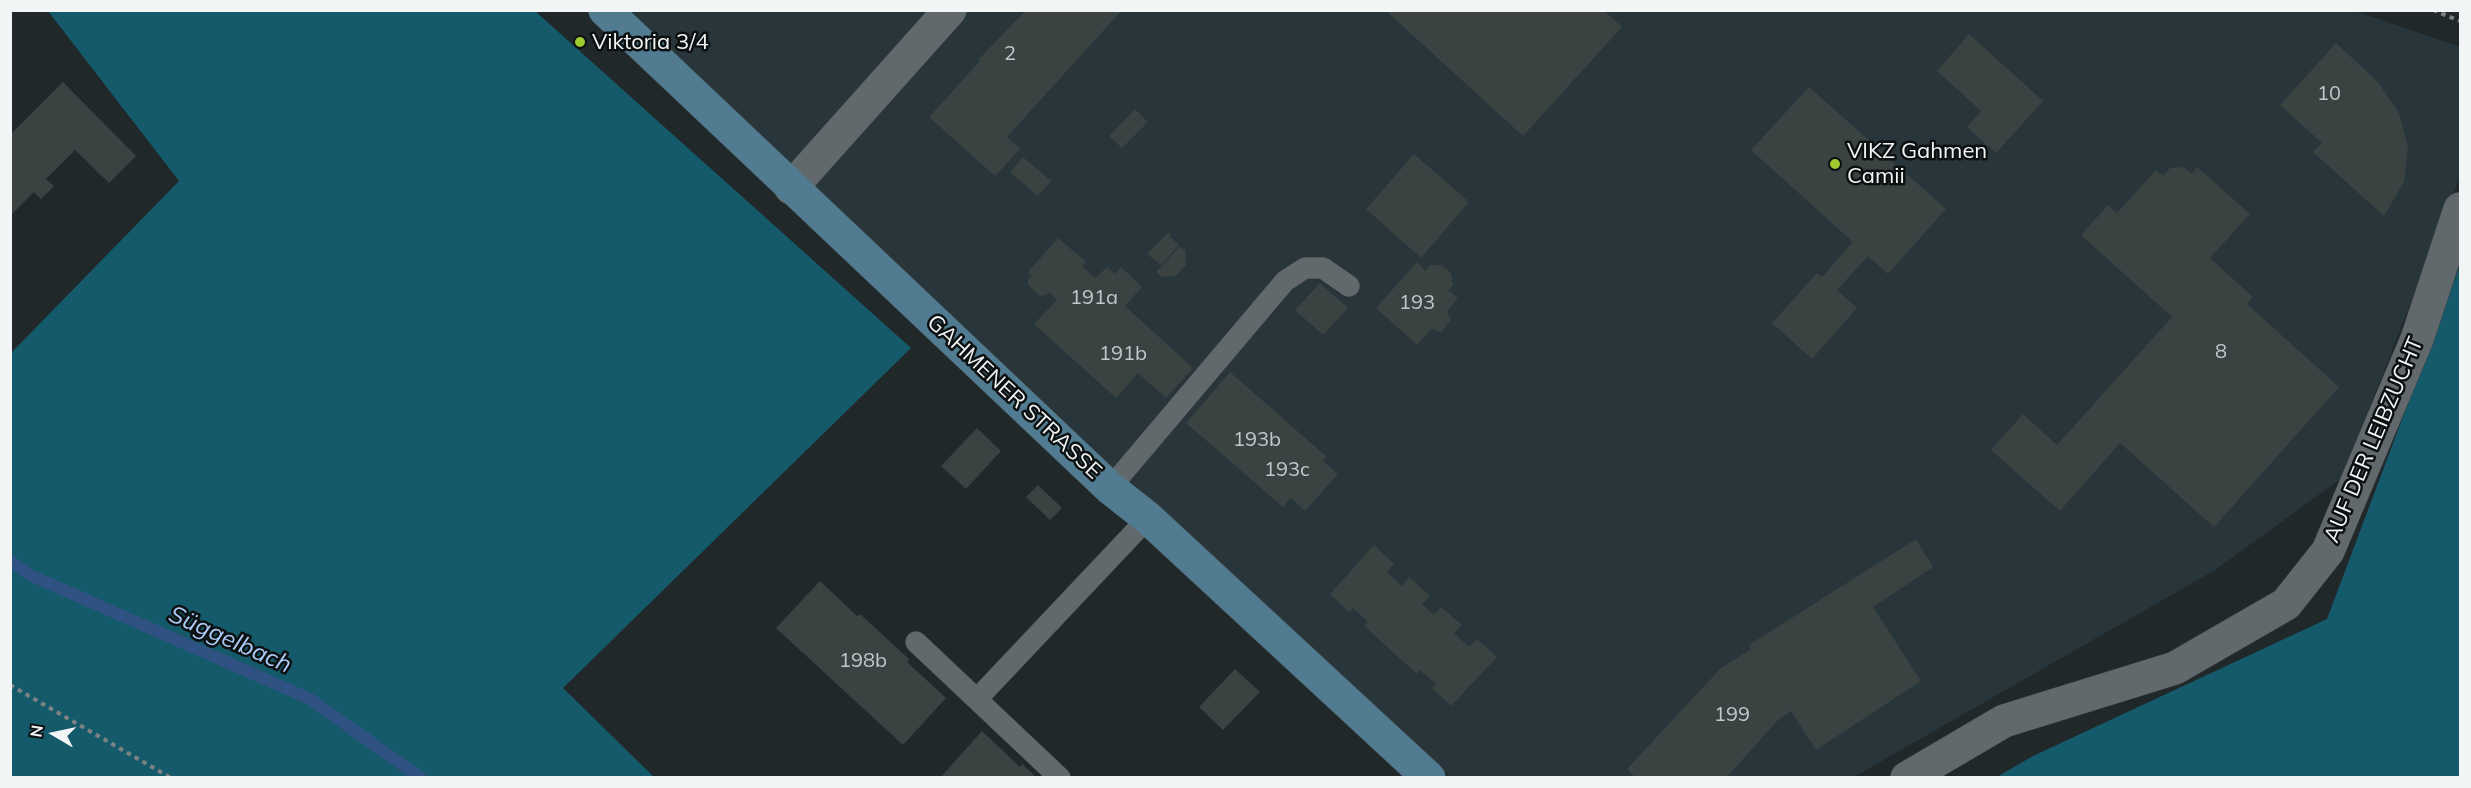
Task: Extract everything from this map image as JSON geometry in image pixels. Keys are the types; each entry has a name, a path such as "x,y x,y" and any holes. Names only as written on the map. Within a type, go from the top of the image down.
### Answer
{"main road":[{"name":"GAHMENER STRASSE","path":"605,10 1110,488 1148,518 1429,777"}],"street":[{"path":"791,188 950,10"},
{"name":"AUF DER LEIBZUCHT","path":"1907,777 2004,722 2175,668 2286,604 2328,551 2416,339 2460,209"}],"lane":[{"path":"1110,488 1285,281 1305,268 1323,268 1349,286"},
{"path":"977,699 1148,518"},
{"path":"916,642 1060,777"}],"path":[{"path":"2433,10 2460,21"},
{"path":"10,685 171,777"}],"shaded area":[{"path":"48,11 535,11 911,348 563,688 654,777 11,777 11,353 179,181"},
{"path":"618,11 2356,11 2460,47 2460,177 2342,478 2215,570 1854,777 1451,777 1141,496"},
{"path":"2460,265 2460,777 1995,778 2033,756 2327,619"}],"building":[{"path":"1026,10 1122,10 1007,137 1020,149 995,176 929,117 980,61 979,59"},
{"path":"1385,10 1603,10 1622,27 1523,136"},
{"path":"1969,34 2043,101 1996,153 1967,127 1981,111 1937,71"},
{"path":"2336,43 2378,82 2399,113 2408,147 2404,182 2384,216 2313,152 2322,143 2280,105"},
{"path":"63,82 136,156 109,183 75,150 46,179 54,186 41,199 34,192 10,216 10,135"},
{"path":"1809,87 1946,209 1888,274 1868,256 1837,290 1857,308 1812,359 1772,323 1817,273 1822,277 1853,242 1751,150"},
{"path":"1135,109 1148,122 1122,148 1109,136"},
{"path":"1414,154 1469,202 1421,258 1366,209"},
{"path":"1023,157 1051,181 1038,196 1010,172"},
{"path":"2184,167 2192,174 2197,167 2250,214 2210,258 2253,297 2247,304 2339,387 2214,527 2120,443 2060,511 1991,450 2023,414 2057,445 2172,317 2081,235 2108,205 2117,213 2156,170 2163,176 2170,168"},
{"path":"1169,232 1171,235 1169,236 1179,245 1161,265 1147,254"},
{"path":"1058,238 1086,262 1082,266 1095,278 1107,267 1115,274 1121,267 1142,287 1125,306 1193,368 1166,398 1138,373 1116,398 1034,324 1057,300 1049,292 1047,295 1040,296 1028,285 1028,279 1032,276 1027,273"},
{"path":"1180,246 1185,250 1186,265 1176,276 1162,277 1156,272"},
{"path":"1417,262 1426,271 1430,265 1442,265 1451,273 1453,285 1448,290 1458,298 1447,311 1451,320 1441,332 1431,329 1417,345 1376,308"},
{"path":"1320,283 1348,308 1323,335 1295,310"},
{"path":"1230,372 1327,457 1323,461 1338,474 1305,511 1291,498 1283,507 1186,423"},
{"path":"977,428 1001,451 966,489 941,466"},
{"path":"1038,485 1062,508 1050,520 1026,497"},
{"path":"1916,539 1933,567 1873,607 1921,681 1816,750 1791,711 1778,720 1726,778 1636,778 1627,769 1721,668 1751,649 1749,645"},
{"path":"1374,545 1394,564 1387,572 1402,586 1409,577 1430,596 1422,604 1434,615 1441,607 1462,625 1454,633 1469,647 1477,639 1497,657 1451,706 1432,688 1436,684 1420,670 1417,674 1364,626 1368,622 1353,608 1349,612 1330,594"},
{"path":"820,581 857,616 860,614 910,660 907,662 946,698 903,745 776,628"},
{"path":"1235,669 1260,692 1223,730 1199,707"},
{"path":"982,731 1020,767 1022,764 1037,778 940,778"}],"waterway":[{"name":"Süggelbach","path":"10,561 30,575 310,699 421,778"}],"place":[{"name":"Viktoria 3/4","path":"580,42"},
{"name":"VIKZ Gahmen Camii","path":"1835,164"}]}
